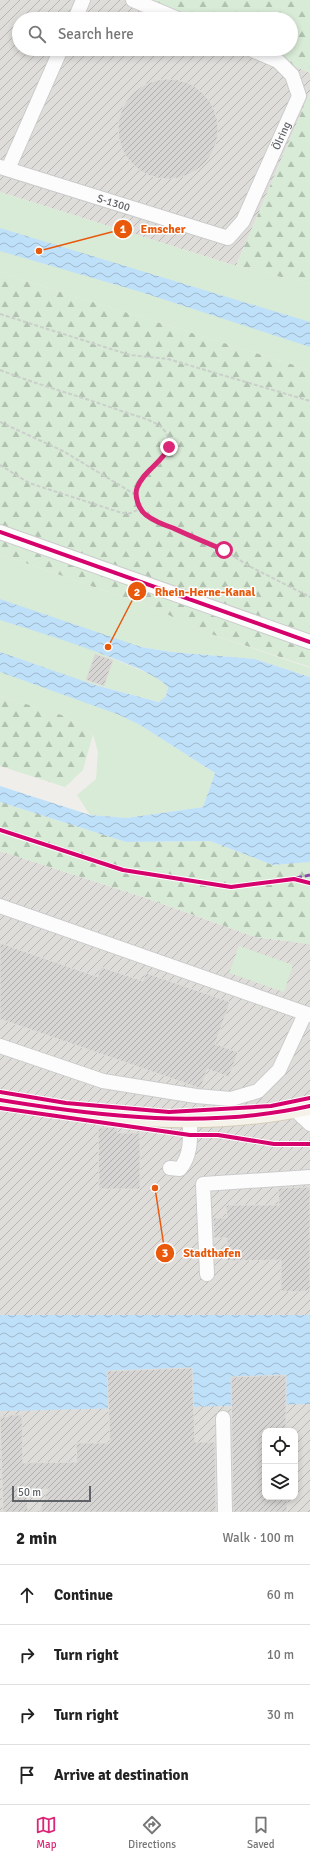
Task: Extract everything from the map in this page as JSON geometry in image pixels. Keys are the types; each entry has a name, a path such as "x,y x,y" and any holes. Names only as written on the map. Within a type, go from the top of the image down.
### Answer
{"main road":[{"path":"0,1100 103,1114 158,1119 190,1119 260,1115 302,1107"}],"lane":[{"path":"78,12 83,0"},
{"path":"132,0 161,12"},
{"path":"4,168 58,56"},
{"name":"Ölring","path":"228,238 243,221 299,96 292,75 278,61 266,56"},
{"name":"S-1300","path":"4,168 228,238"},
{"path":"0,532 310,642"},
{"path":"0,906 308,1015 279,1070 258,1091 232,1098 196,1096 103,1081 0,1046"},
{"path":"302,1107 310,1124"},
{"path":"170,1168 180,1169 188,1156 191,1144 190,1119"},
{"path":"207,1274 203,1184 310,1177"},
{"path":"223,1418 225,1512"}],"path":[{"path":"0,314 130,355 168,359 310,401"},
{"path":"0,370 91,400 161,427 169,440 169,447 166,455 143,478 137,487 136,495 140,509 156,521 224,550 249,566 310,597"},
{"path":"0,422 63,451 136,495"},
{"path":"0,465 30,483 48,490 128,514 140,509"}],"shaded area":[{"path":"0,0 141,0 169,12 12,12 12,56 271,56 310,73 310,92 236,266 0,192"},
{"path":"0,851 146,898 255,937 310,944 310,1512 0,1512"}],"green space":[{"path":"141,0 310,0 310,73 271,56 298,56 298,12 169,12"},
{"path":"310,92 310,284 236,266"},
{"path":"0,192 236,266 310,284 310,370 0,273"},
{"path":"0,273 310,370 310,667 202,631 154,608 0,554"},
{"path":"0,554 154,608 202,631 310,668 310,677 255,659 172,652 141,647 111,638 105,655 163,680 168,686 166,696 160,702 95,685 117,714 140,725 215,773 203,807 127,818 90,815 77,795 96,779 98,752 93,734 68,717 0,696"},
{"path":"0,696 68,717 93,734 83,770 65,787 0,766"},
{"path":"0,802 126,842 210,841 273,865 310,862 310,944 255,937 146,898 0,851"},
{"path":"239,946 293,965 284,992 229,973"}],"water":[{"path":"0,228 310,322 310,347 141,292 0,251"},
{"path":"0,599 141,647 172,652 255,659 310,677 310,862 273,865 210,841 126,842 0,802 0,786 90,815 127,818 203,807 215,773 140,725 117,714 0,672 0,652 95,685 159,702 166,696 168,687 139,669 116,659 0,620"},
{"path":"0,1315 310,1315 310,1404 0,1411"}],"building":[{"path":"168,79 178,80 196,87 210,101 217,119 217,139 210,157 196,171 178,178 168,179 158,178 140,171 126,157 119,139 118,129 119,119 126,101 140,87 158,80"},
{"path":"95,654 113,660 104,686 86,680"},
{"path":"0,943 98,977 101,967 143,981 146,973 230,1002 215,1044 238,1052 229,1077 207,1069 201,1088 199,1088 0,1019"},
{"path":"117,1127 117,1133 140,1133 140,1189 99,1189 98,1128"},
{"path":"310,1187 310,1290 300,1292 281,1291 281,1260 227,1261 227,1238 214,1238 213,1218 227,1218 226,1205 279,1205 278,1188"},
{"path":"192,1368 195,1442 215,1442 216,1512 39,1512 48,1489 27,1490 28,1512 3,1512 0,1417 8,1417 8,1415 22,1415 23,1463 77,1462 76,1443 110,1443 107,1371"},
{"path":"286,1375 286,1428 262,1428 262,1500 287,1500 287,1512 233,1512 231,1377"}],"marked path":[{"path":"296,878 310,875"}],"cycle path":[{"path":"0,532 310,642"},
{"path":"0,830 123,870 231,887 294,879 310,883"},
{"path":"0,1092 66,1103 169,1112 271,1106 310,1098"},
{"path":"0,1100 116,1115 194,1119 271,1113 310,1106"},
{"path":"0,1108 190,1135 218,1135 274,1144 310,1144"}],"place":[{"name":"Emscher","path":"39,251"},
{"name":"Rhein-Herne-Kanal","path":"108,647"},
{"name":"Stadthafen","path":"155,1188"}],"route":[{"path":"169,447 166,455 143,478 137,487 136,495 140,509 156,521 224,550"}]}
